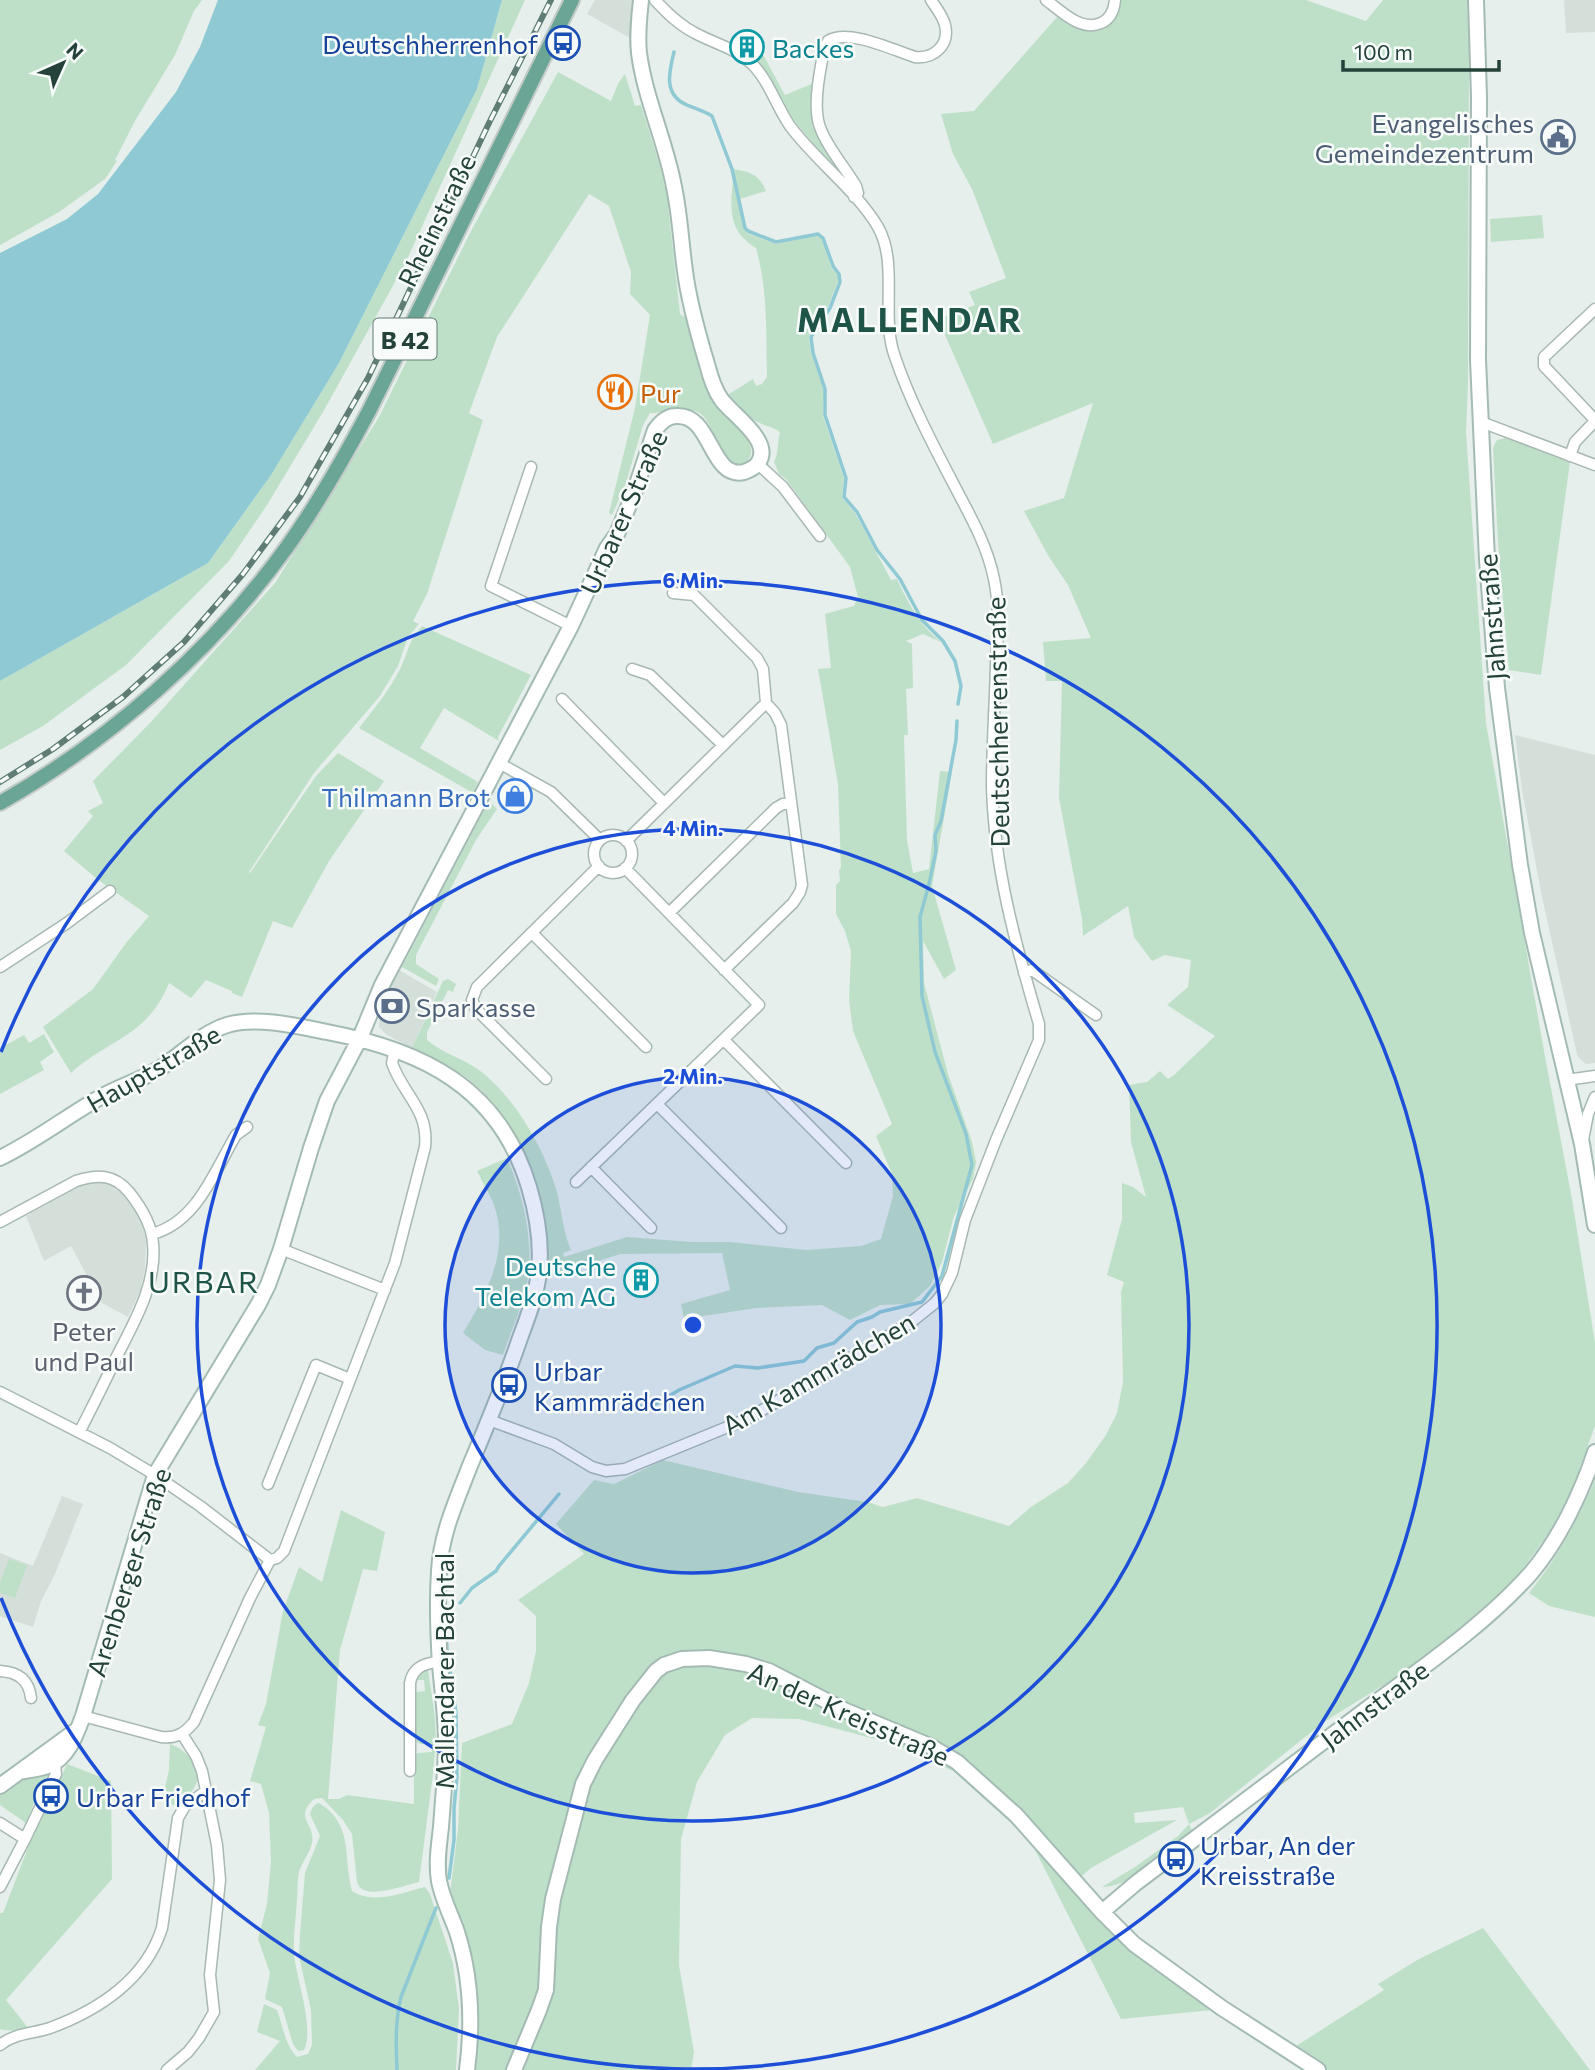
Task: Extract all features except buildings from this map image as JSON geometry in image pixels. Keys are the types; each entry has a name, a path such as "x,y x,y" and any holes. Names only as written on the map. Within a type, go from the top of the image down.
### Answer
{"main road":[{"name":"Rheinstraße","path":"0,803 46,776 146,699 192,656 272,566 321,496 369,411 572,0"}],"street":[{"path":"641,0 639,53 674,187 690,304 715,387 720,398 747,425 758,441 761,454 758,464 783,487 820,536"},
{"name":"Deutschherrenstraße","path":"655,0 695,34 734,51 749,61 763,77 792,129 869,213 880,230 888,270 888,325 894,355 908,392 976,527 990,560 994,578 999,615 992,784 995,832 1008,910 1024,973"},
{"path":"854,197 858,193 856,186 825,137 818,120 824,50 828,41 840,36 915,57 932,56 943,45 946,30 931,0"},
{"path":"1045,0 1071,19 1092,26 1108,19 1115,0"},
{"name":"Jahnstraße","path":"1476,0 1479,97 1478,348 1493,653 1504,753 1530,919 1582,1144 1595,1225"},
{"path":"1570,456 1575,442 1595,421 1544,366 1544,357 1595,309"},
{"name":"Urbarer Straße","path":"360,1038 382,985 571,626 607,548 617,534 655,430 662,422 678,415 692,420 703,432 720,462 732,472 750,470 758,464"},
{"path":"1481,422 1595,465"},
{"path":"531,467 491,586 571,626"},
{"path":"673,593 694,595 757,658 763,669 766,703 782,725 802,885 793,903 724,970"},
{"path":"632,669 650,675 723,745"},
{"path":"562,699 664,803"},
{"path":"626,841 766,703"},
{"path":"499,763 551,792 600,840"},
{"path":"669,912 776,808 791,803"},
{"path":"616,835 626,841 631,852 629,863 615,872 603,870 596,862 594,850 600,840 616,835"},
{"path":"546,1079 476,1009 472,1000 477,987 599,866"},
{"path":"576,1182 759,1005 625,868"},
{"path":"0,967 110,891"},
{"path":"532,933 646,1047"},
{"path":"1024,973 1032,970 1096,1015"},
{"name":"Am Kammrädchen","path":"489,1420 554,1444 592,1467 607,1471 625,1469 747,1419 923,1313 942,1294 952,1273 965,1220 1039,1040 1039,1024 1024,973"},
{"name":"Hauptstraße","path":"0,1158 98,1098 154,1072 202,1038 229,1024 262,1022 360,1038"},
{"name":"Mallendarer Bachtal","path":"360,1038 395,1049 444,1072 481,1101 504,1130 521,1162 540,1235 540,1270 536,1290 513,1359 444,1537 440,1561 437,1606 446,1736 437,1861 439,1883 456,1929 468,1980 470,2042 467,2070"},
{"name":"Arenberger Straße","path":"55,1763 68,1749 80,1722 155,1475 268,1285 327,1101 360,1038"},
{"path":"723,1040 846,1163"},
{"path":"0,1786 61,1743 80,1722 173,1737 182,1734 194,1721 270,1560 278,1558 284,1551 385,1290 405,1226 426,1139 421,1112 394,1069 392,1063 395,1049"},
{"path":"1566,1080 1595,1076"},
{"path":"1582,1144 1588,1114 1595,1097"},
{"path":"657,1104 781,1228"},
{"path":"152,1234 174,1226 192,1210 236,1135 247,1127"},
{"path":"592,1167 651,1228"},
{"path":"1,1220 76,1181 96,1176 111,1177 125,1187 143,1212 152,1234 153,1258 148,1288 80,1431"},
{"path":"281,1249 385,1290"},
{"path":"268,1483 316,1365 350,1379"},
{"path":"0,1392 80,1431 155,1475 270,1560"},
{"name":"Jahnstraße","path":"1102,1912 1136,1883 1426,1665 1513,1591 1537,1565 1562,1525 1580,1491 1595,1451"},
{"name":"An der Kreisstraße","path":"514,2070 546,1990 553,1899 583,1784 604,1743 647,1680 664,1665 682,1659 709,1658 769,1671 844,1710 929,1746 957,1762 1016,1815 1134,1944 1222,2008 1318,2070"},
{"path":"410,1771 411,1675 425,1664 440,1661"},
{"path":"0,1671 14,1673 24,1680 31,1698"},
{"path":"167,2070 188,2052 214,2012 210,1975 220,1866 199,1761 182,1734"},
{"path":"0,1887 56,1774 55,1763 19,1772"},
{"path":"0,2045 16,2036 47,2029 88,2011 122,1987 144,1965 157,1944 162,1928 178,1818 185,1806 206,1791"},
{"path":"0,1823 25,1839"}],"shaded area":[{"path":"595,0 634,0 632,39 587,14"},
{"path":"1564,0 1595,0 1595,32 1566,33"},
{"path":"1515,735 1595,755 1595,1063 1586,1064 1577,1054 1542,897 1522,790"},
{"path":"397,969 437,992 412,1048 387,1035 379,1027 380,1007"},
{"path":"98,1181 113,1186 124,1196 143,1227 146,1241 145,1270 140,1291 128,1317 102,1303 71,1246 44,1261 26,1216 84,1184"},
{"path":"62,1496 83,1504 55,1574 41,1601 33,1627 0,1616 0,1553 33,1566"}],"green space":[{"path":"0,0 202,0 194,11 175,55 136,119 115,160 117,161 105,179 59,212 0,245"},
{"path":"502,0 525,0 405,264 323,412 267,505 229,561 126,665 43,726 0,750 0,681 208,563 271,475 339,363 477,89"},
{"path":"1121,0 1306,0 1366,21 1383,0 1467,0 1466,432 1486,723 1572,1199 1595,1343 1595,1426 1573,1487 1549,1533 1513,1582 1430,1656 1324,1722 1210,1813 1189,1824 1183,1807 1134,1813 1135,1823 1177,1820 1091,1868 1069,1887 1145,1963 1213,2010 1121,2019 1030,1840 953,1771 894,1744 799,1719 752,1718 725,1735 697,1782 681,1839 679,1965 694,2052 691,2070 472,2070 477,2012 475,1986 450,1894 458,1829 462,1743 512,1724 529,1683 536,1651 536,1616 518,1600 584,1554 556,1524 594,1480 614,1484 663,1460 798,1492 867,1502 883,1507 917,1498 1009,1526 1031,1507 1068,1483 1106,1435 1117,1413 1123,1382 1121,1292 1124,1282 1107,1275 1122,1219 1122,1183 1146,1197 1131,1142 1129,1085 1147,1082 1160,1071 1168,1079 1215,1036 1167,1005 1188,987 1191,960 1165,955 1152,961 1134,937 1128,906 1083,936 1059,798 1062,681 1046,681 1043,642 1091,638 1068,585 1024,511 1064,498 1093,403 993,444 938,319 975,305 969,292 1006,278 972,189 953,154 941,114 974,111 1058,16 1079,30 1098,31 1116,18"},
{"path":"752,30 785,95 814,83 812,110 816,131 851,188 785,108 766,71 737,46"},
{"path":"558,72 611,101 625,74 635,106 641,105 667,196 680,314 688,319 718,407 746,438 751,449 750,457 740,464 727,458 709,424 698,412 680,409 650,413 643,425 625,486 612,515 609,513 635,408 650,315 630,294 631,272 609,206 589,194 497,337 469,413 483,420 427,594 413,621 419,624 408,637 398,666 380,696 314,773 249,872 316,776 338,753 384,781 329,861 292,928 273,921 242,997 206,980 191,998 169,983 160,1001 139,1026 71,1073 43,1027 93,989 149,916 97,879 64,851 93,816 88,811 103,803 93,781 151,722 275,583 379,417 471,231"},
{"path":"733,169 753,175 766,191 740,199"},
{"path":"733,179 747,233 776,244 818,235 822,239 831,267 838,275 838,281 828,307 809,336 811,353 824,390 823,416 844,478 842,498 855,513 891,580 897,579 915,614 941,642 923,634 906,641 912,644 913,688 906,689 908,735 904,735 907,840 913,873 929,869 940,771 952,772 932,886 956,970 944,979 923,941 924,983 948,1074 972,1142 976,1162 973,1179 954,1216 942,1262 930,1286 910,1304 880,1305 850,1320 822,1305 756,1308 684,1319 681,1304 730,1290 722,1253 620,1254 549,1277 545,1282 546,1255 540,1200 522,1147 492,1101 472,1082 443,1063 412,1048 443,981 448,979 456,984 453,992 448,990 427,1032 427,1040 483,1073 507,1098 528,1127 557,1192 571,1250 563,1253 564,1257 627,1237 730,1242 806,1250 861,1246 881,1239 893,1196 892,1174 876,1136 892,1124 853,1031 849,1000 851,951 836,914 836,885 840,881 841,868 838,784 818,669 831,668 825,614 854,606 858,597 850,567 786,479 779,474 774,462 780,432 748,416 726,396 753,379 756,386 762,384 767,377 763,280 756,248 740,234 733,218"},
{"path":"1542,215 1544,238 1491,242 1490,219"},
{"path":"1506,438 1570,462 1541,675 1509,670 1493,448 1497,440"},
{"path":"422,626 531,675 498,737 499,741 444,708 420,748 478,782 473,793 359,728 391,685 411,642"},
{"path":"489,801 497,809 476,840 416,955 416,964 439,979 436,986 402,967"},
{"path":"44,1034 54,1052 40,1062 44,1070 0,1094 0,1048 24,1035 29,1043"},
{"path":"507,1158 525,1213 530,1256 525,1292 503,1355 485,1350 463,1333 488,1286 498,1253 497,1218 492,1200 477,1171"},
{"path":"1595,1480 1595,1617 1549,1606 1529,1593 1566,1539"},
{"path":"341,1510 385,1532 377,1571 363,1569 340,1650 328,1799 339,1799 347,1795 414,1804 414,1757 418,1753 432,1752 432,1744 415,1741 414,1694 425,1691 424,1680 416,1680 419,1673 428,1670 436,1740 419,1882 383,1891 369,1892 361,1888 357,1882 352,1834 343,1820 322,1798 314,1799 305,1811 312,1843 298,1875 294,1947 304,2003 307,2041 304,2050 298,2051 293,2044 282,2007 265,1999 270,1973 258,1939 267,1904 271,1862 269,1813 261,1784 250,1781 266,1727 258,1725 266,1704 283,1611 299,1567 322,1582"},
{"path":"9,1559 27,1565 15,1598 0,1593 0,1583"},
{"path":"170,1744 182,1750 192,1760 198,1778 191,1793 178,1807 162,1800 169,1770"},
{"path":"67,1764 111,1781 112,1879 6,2000 29,2029 3,2030 0,2029 0,1913 3,1913 42,1811 47,1809"},
{"path":"49,1773 26,1823 0,1805 0,1795 25,1778"},
{"path":"319,1803 330,1811 342,1831 352,1891 378,1897 425,1887 430,1894 453,1963 459,2009 456,2070 255,2070 280,2041 257,2032 264,2004 277,2010 287,2041 297,2057 308,2054 312,2045 311,2010 299,1956 305,1873 320,1836 310,1814 313,1807"},
{"path":"1189,1824 1195,1836 1137,1875 1113,1886 1102,1887 1178,1836"},
{"path":"1483,1928 1590,2070 1328,2070 1293,2048 1384,1990 1378,1984 1419,1959"}],"water":[{"path":"218,0 502,0 477,89 339,363 271,475 208,563 0,681 0,253 67,219 98,194 176,92 200,47"}],"waterway":[{"path":"674,52 670,75 671,89 679,101 712,116 732,169 745,228 776,242 818,234 823,238 833,266 839,274 840,282 830,308 811,337 813,353 825,389 825,415 846,478 844,497 857,512 877,550 900,579 922,620 943,641 955,661 961,686 958,704"},
{"path":"630,1407 654,1405 679,1390 735,1366 758,1368 804,1361 817,1348 834,1343 857,1322 880,1312 922,1302 942,1276 972,1165 966,1134 935,1052 922,996 920,917 936,851 935,835 941,821 957,721"},
{"path":"460,1603 472,1588 496,1571 559,1494"},
{"path":"449,1878 457,1777 456,1713 446,1630 452,1614"},
{"path":"397,2070 396,2042 401,1997 436,1908"}],"railway":[{"path":"0,782 53,749 123,697 184,642 243,574 300,497 368,378 489,123 551,0"}],"place":[{"name":"Deutschherrenhof","path":"563,43"},
{"name":"Backes","path":"747,47"},
{"name":"Evangelisches Gemeindezentrum","path":"1558,137"},
{"name":"Pur","path":"615,392"},
{"name":"Thilmann Brot","path":"515,796"},
{"name":"Sparkasse","path":"392,1006"},
{"name":"Deutsche Telekom AG","path":"641,1280"},
{"name":"Peter und Paul","path":"84,1293"},
{"name":"Urbar Kammrädchen","path":"509,1385"},
{"name":"Urbar Friedhof","path":"51,1796"},
{"name":"Urbar, An der Kreisstraße","path":"1176,1859"}],"district":[{"name":"MALLENDAR","path":"910,318"},
{"name":"URBAR","path":"204,1280"}]}
